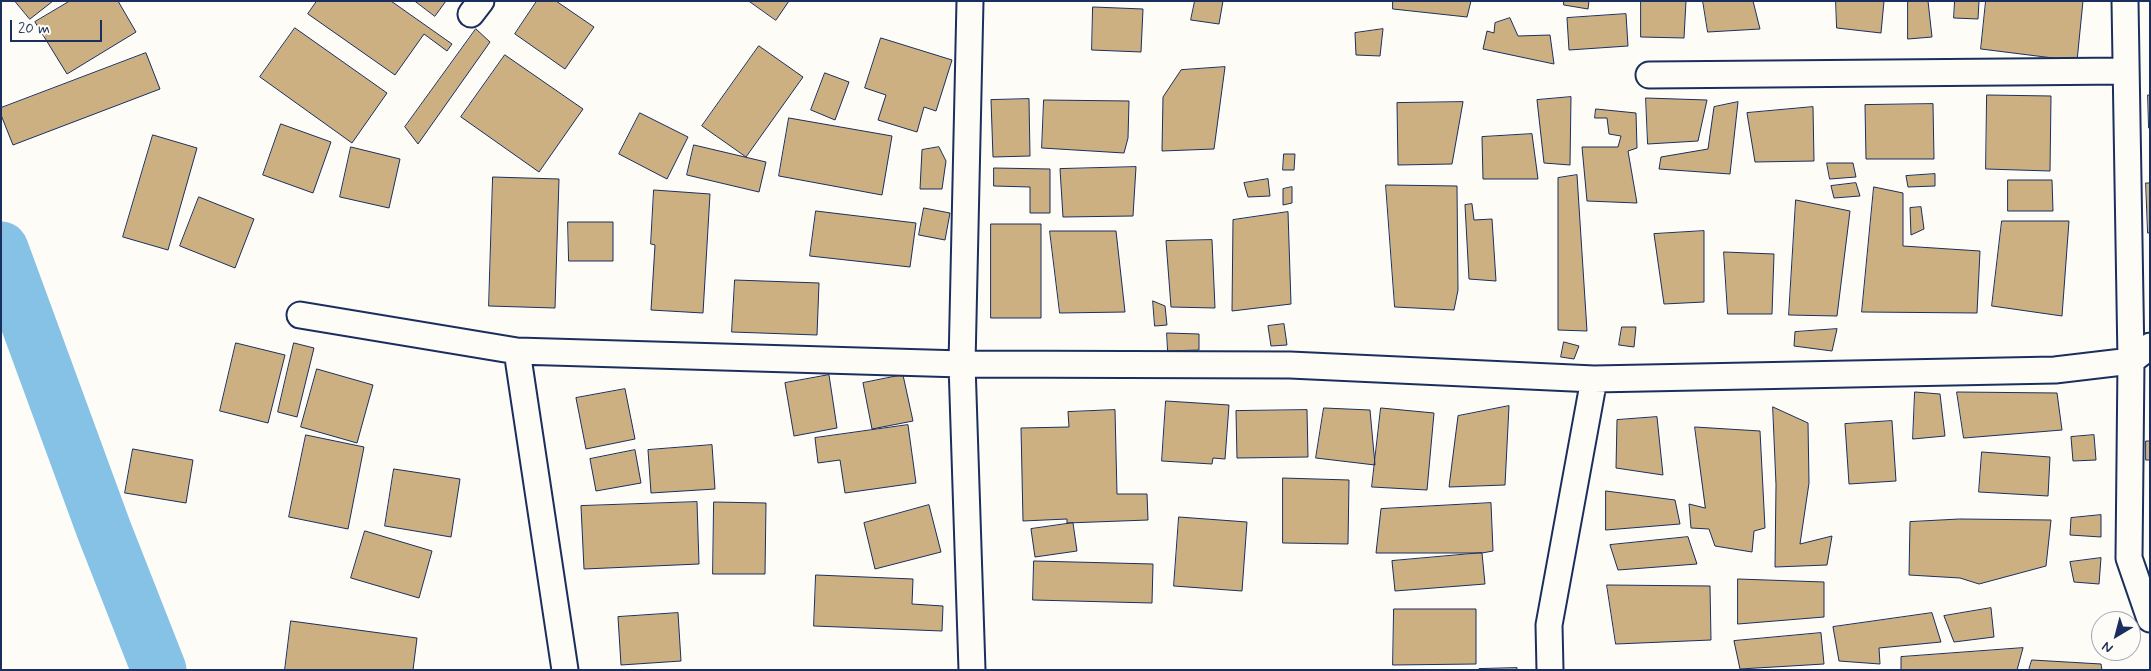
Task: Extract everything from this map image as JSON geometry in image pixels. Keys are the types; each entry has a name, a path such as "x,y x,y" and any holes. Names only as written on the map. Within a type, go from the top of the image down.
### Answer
{"street":[{"path":"970,1 962,364 972,670"},
{"path":"2125,1 2126,71 2140,353 2129,558 2150,619"},
{"path":"1649,76 2126,71"},
{"path":"300,315 517,351 962,364 1290,365 1594,379 2054,370 2140,353"},
{"path":"517,351 565,670"},
{"path":"1550,670 1549,626 1594,379"}],"building":[{"path":"15,1 53,1 30,19"},
{"path":"70,1 118,1 136,32 67,74 35,22"},
{"path":"317,1 391,1 452,44 447,51 424,34 395,75 308,14"},
{"path":"415,1 446,1 435,16"},
{"path":"537,1 556,1 594,27 565,69 515,34"},
{"path":"749,1 789,1 776,20"},
{"path":"1195,1 1223,1 1219,24 1191,20"},
{"path":"1393,1 1471,1 1467,17 1393,9"},
{"path":"1564,1 1589,1 1588,9 1564,5"},
{"path":"1641,1 1686,1 1684,38 1641,37"},
{"path":"1703,1 1753,1 1760,29 1708,32"},
{"path":"1836,1 1884,1 1881,33 1837,28"},
{"path":"1908,1 1928,1 1932,37 1908,39"},
{"path":"1955,1 1979,1 1978,19 1954,18"},
{"path":"1986,1 2083,1 2077,61 1981,49"},
{"path":"1093,7 1143,9 1141,52 1092,50"},
{"path":"1626,14 1628,46 1569,50 1567,18"},
{"path":"1510,18 1518,36 1550,35 1554,64 1483,49 1487,31 1494,33 1495,23"},
{"path":"295,28 387,93 352,143 260,77"},
{"path":"476,29 490,42 418,144 405,127"},
{"path":"1383,29 1380,56 1356,55 1355,33"},
{"path":"881,38 952,60 936,111 924,107 917,132 878,120 886,95 865,88"},
{"path":"759,46 803,77 746,157 702,126"},
{"path":"146,53 160,89 13,145 1,115 1,108"},
{"path":"505,55 583,109 539,172 461,117"},
{"path":"1225,67 1214,149 1162,151 1163,97 1181,70"},
{"path":"825,73 849,82 835,120 811,110"},
{"path":"1987,95 2051,96 2050,171 1986,169"},
{"path":"2148,95 2150,95 2150,128 2149,128"},
{"path":"1571,97 1570,165 1544,163 1537,100"},
{"path":"1646,98 1707,100 1698,141 1648,144"},
{"path":"1029,99 1030,156 993,157 991,100"},
{"path":"1044,100 1129,101 1128,138 1124,153 1042,148"},
{"path":"1463,102 1452,164 1398,165 1397,103"},
{"path":"1738,102 1730,174 1659,169 1661,157 1708,149 1714,107"},
{"path":"1933,104 1934,159 1866,159 1865,105"},
{"path":"1813,107 1814,161 1755,162 1747,113"},
{"path":"1596,109 1636,113 1637,148 1628,151 1637,203 1587,201 1582,147 1618,147 1621,136 1609,134 1607,118 1595,118"},
{"path":"640,113 688,137 667,179 619,154"},
{"path":"789,118 892,136 882,195 779,176"},
{"path":"281,124 331,142 313,193 263,175"},
{"path":"1532,134 1538,179 1483,179 1482,137"},
{"path":"153,135 197,148 168,250 123,237"},
{"path":"694,145 766,162 759,192 687,175"},
{"path":"351,147 400,159 389,208 340,197"},
{"path":"939,147 946,161 942,189 920,189 922,150"},
{"path":"1284,154 1295,154 1294,170 1283,170"},
{"path":"1827,163 1853,163 1856,177 1830,179"},
{"path":"1136,167 1133,216 1063,217 1060,169"},
{"path":"994,168 1050,169 1050,213 1030,213 1030,187 994,186"},
{"path":"1935,174 1935,186 1908,187 1906,176"},
{"path":"1577,175 1587,331 1558,330 1558,178"},
{"path":"493,177 559,179 555,308 489,306"},
{"path":"1268,179 1270,196 1248,197 1244,183"},
{"path":"2008,180 2052,180 2053,211 2008,211"},
{"path":"1856,183 1860,196 1834,198 1831,186"},
{"path":"2146,183 2150,183 2150,233 2148,233"},
{"path":"1386,185 1457,186 1458,290 1454,310 1395,307"},
{"path":"1292,187 1292,203 1283,205 1283,189"},
{"path":"1874,187 1903,193 1903,246 1980,251 1977,313 1862,312"},
{"path":"654,190 710,194 703,313 651,310 655,245 651,244"},
{"path":"199,197 254,219 235,268 180,246"},
{"path":"1796,200 1850,211 1837,316 1789,315"},
{"path":"1472,204 1474,220 1492,219 1496,281 1469,279 1465,205"},
{"path":"1921,207 1924,229 1911,235 1910,208"},
{"path":"924,208 950,213 945,240 919,235"},
{"path":"816,211 916,223 910,267 810,256"},
{"path":"1288,212 1291,304 1232,311 1233,220"},
{"path":"2002,221 2069,221 2062,316 1992,306"},
{"path":"568,222 613,222 613,261 569,261"},
{"path":"991,224 1041,224 1041,318 991,318"},
{"path":"1050,231 1116,231 1125,312 1060,313"},
{"path":"1704,231 1704,302 1664,304 1654,234"},
{"path":"1212,240 1215,308 1171,307 1166,241"},
{"path":"1724,252 1774,254 1772,314 1728,314"},
{"path":"735,280 819,283 817,335 732,332"},
{"path":"1153,301 1165,306 1167,325 1155,326"},
{"path":"1284,324 1287,345 1271,346 1268,326"},
{"path":"1622,327 1636,327 1634,347 1619,345"},
{"path":"1837,329 1832,351 1794,346 1795,332"},
{"path":"1167,333 1199,334 1199,350 1168,351"},
{"path":"1564,342 1579,346 1574,359 1561,357"},
{"path":"236,343 285,355 268,423 220,411"},
{"path":"294,343 314,348 297,417 278,412"},
{"path":"317,369 373,385 357,443 301,427"},
{"path":"829,375 837,428 794,436 785,383"},
{"path":"903,375 913,421 872,429 863,383"},
{"path":"625,389 635,439 586,449 576,398"},
{"path":"1915,392 1940,394 1945,436 1913,439"},
{"path":"1957,392 2057,393 2062,430 1964,438"},
{"path":"1166,401 1229,405 1225,459 1213,458 1212,464 1162,461"},
{"path":"1509,406 1505,485 1449,487 1458,416"},
{"path":"1773,407 1808,423 1809,483 1800,544 1832,536 1827,565 1775,567 1776,485"},
{"path":"1324,408 1370,410 1375,465 1316,458"},
{"path":"1381,408 1434,413 1427,490 1372,487"},
{"path":"1115,410 1117,494 1147,494 1148,520 1067,523 1067,519 1023,521 1021,428 1069,427 1068,412"},
{"path":"1307,410 1308,457 1237,458 1236,411"},
{"path":"1657,417 1663,475 1616,468 1617,420"},
{"path":"1892,421 1896,481 1849,484 1845,424"},
{"path":"908,425 916,483 845,493 840,460 818,463 815,438"},
{"path":"1695,427 1760,431 1765,528 1754,531 1752,552 1715,546 1709,529 1691,528 1689,504 1705,508"},
{"path":"306,435 364,447 348,529 289,517"},
{"path":"2094,435 2096,460 2073,461 2071,437"},
{"path":"2146,441 2150,441 2150,460 2146,460"},
{"path":"712,445 715,489 651,493 648,450"},
{"path":"133,449 193,460 186,503 125,493"},
{"path":"635,450 641,483 596,491 590,459"},
{"path":"1982,452 2050,457 2048,496 1979,492"},
{"path":"394,469 460,479 451,537 385,526"},
{"path":"1283,478 1349,480 1348,544 1283,543"},
{"path":"1606,491 1675,500 1680,524 1606,530"},
{"path":"697,502 699,564 584,569 581,506"},
{"path":"714,502 766,503 765,574 713,574"},
{"path":"1491,503 1493,551 1482,553 1376,553 1381,509"},
{"path":"929,505 941,552 875,569 864,523"},
{"path":"2101,515 2101,537 2070,535 2071,518"},
{"path":"1179,517 1247,522 1242,591 1174,586"},
{"path":"1960,519 2051,520 2046,566 1979,584 1960,578 1909,575 1910,522"},
{"path":"1073,523 1077,551 1035,557 1031,529"},
{"path":"365,531 432,551 419,598 351,578"},
{"path":"1688,537 1697,564 1618,570 1610,545"},
{"path":"1482,553 1485,584 1395,591 1392,561"},
{"path":"2101,558 2099,584 2074,582 2070,562"},
{"path":"1034,561 1153,564 1152,603 1033,600"},
{"path":"816,575 913,579 912,604 943,606 942,631 814,626"},
{"path":"1738,579 1824,582 1824,617 1738,624"},
{"path":"1607,585 1710,586 1711,640 1616,644"},
{"path":"1991,608 1994,637 1954,642 1944,616"},
{"path":"1394,609 1476,609 1476,664 1393,665"},
{"path":"678,613 681,661 621,665 618,617"},
{"path":"1932,613 1941,642 1879,648 1880,664 1839,661 1833,627"},
{"path":"291,621 417,638 413,670 285,670"},
{"path":"1821,633 1824,664 1740,669 1734,641"},
{"path":"2023,648 2017,670 1901,670 1901,657"},
{"path":"2032,660 2101,664 2102,670 2029,670"},
{"path":"1517,668 1517,670 1479,670 1479,669"}],"waterway":[{"path":"1,249 104,530 159,670"}]}
